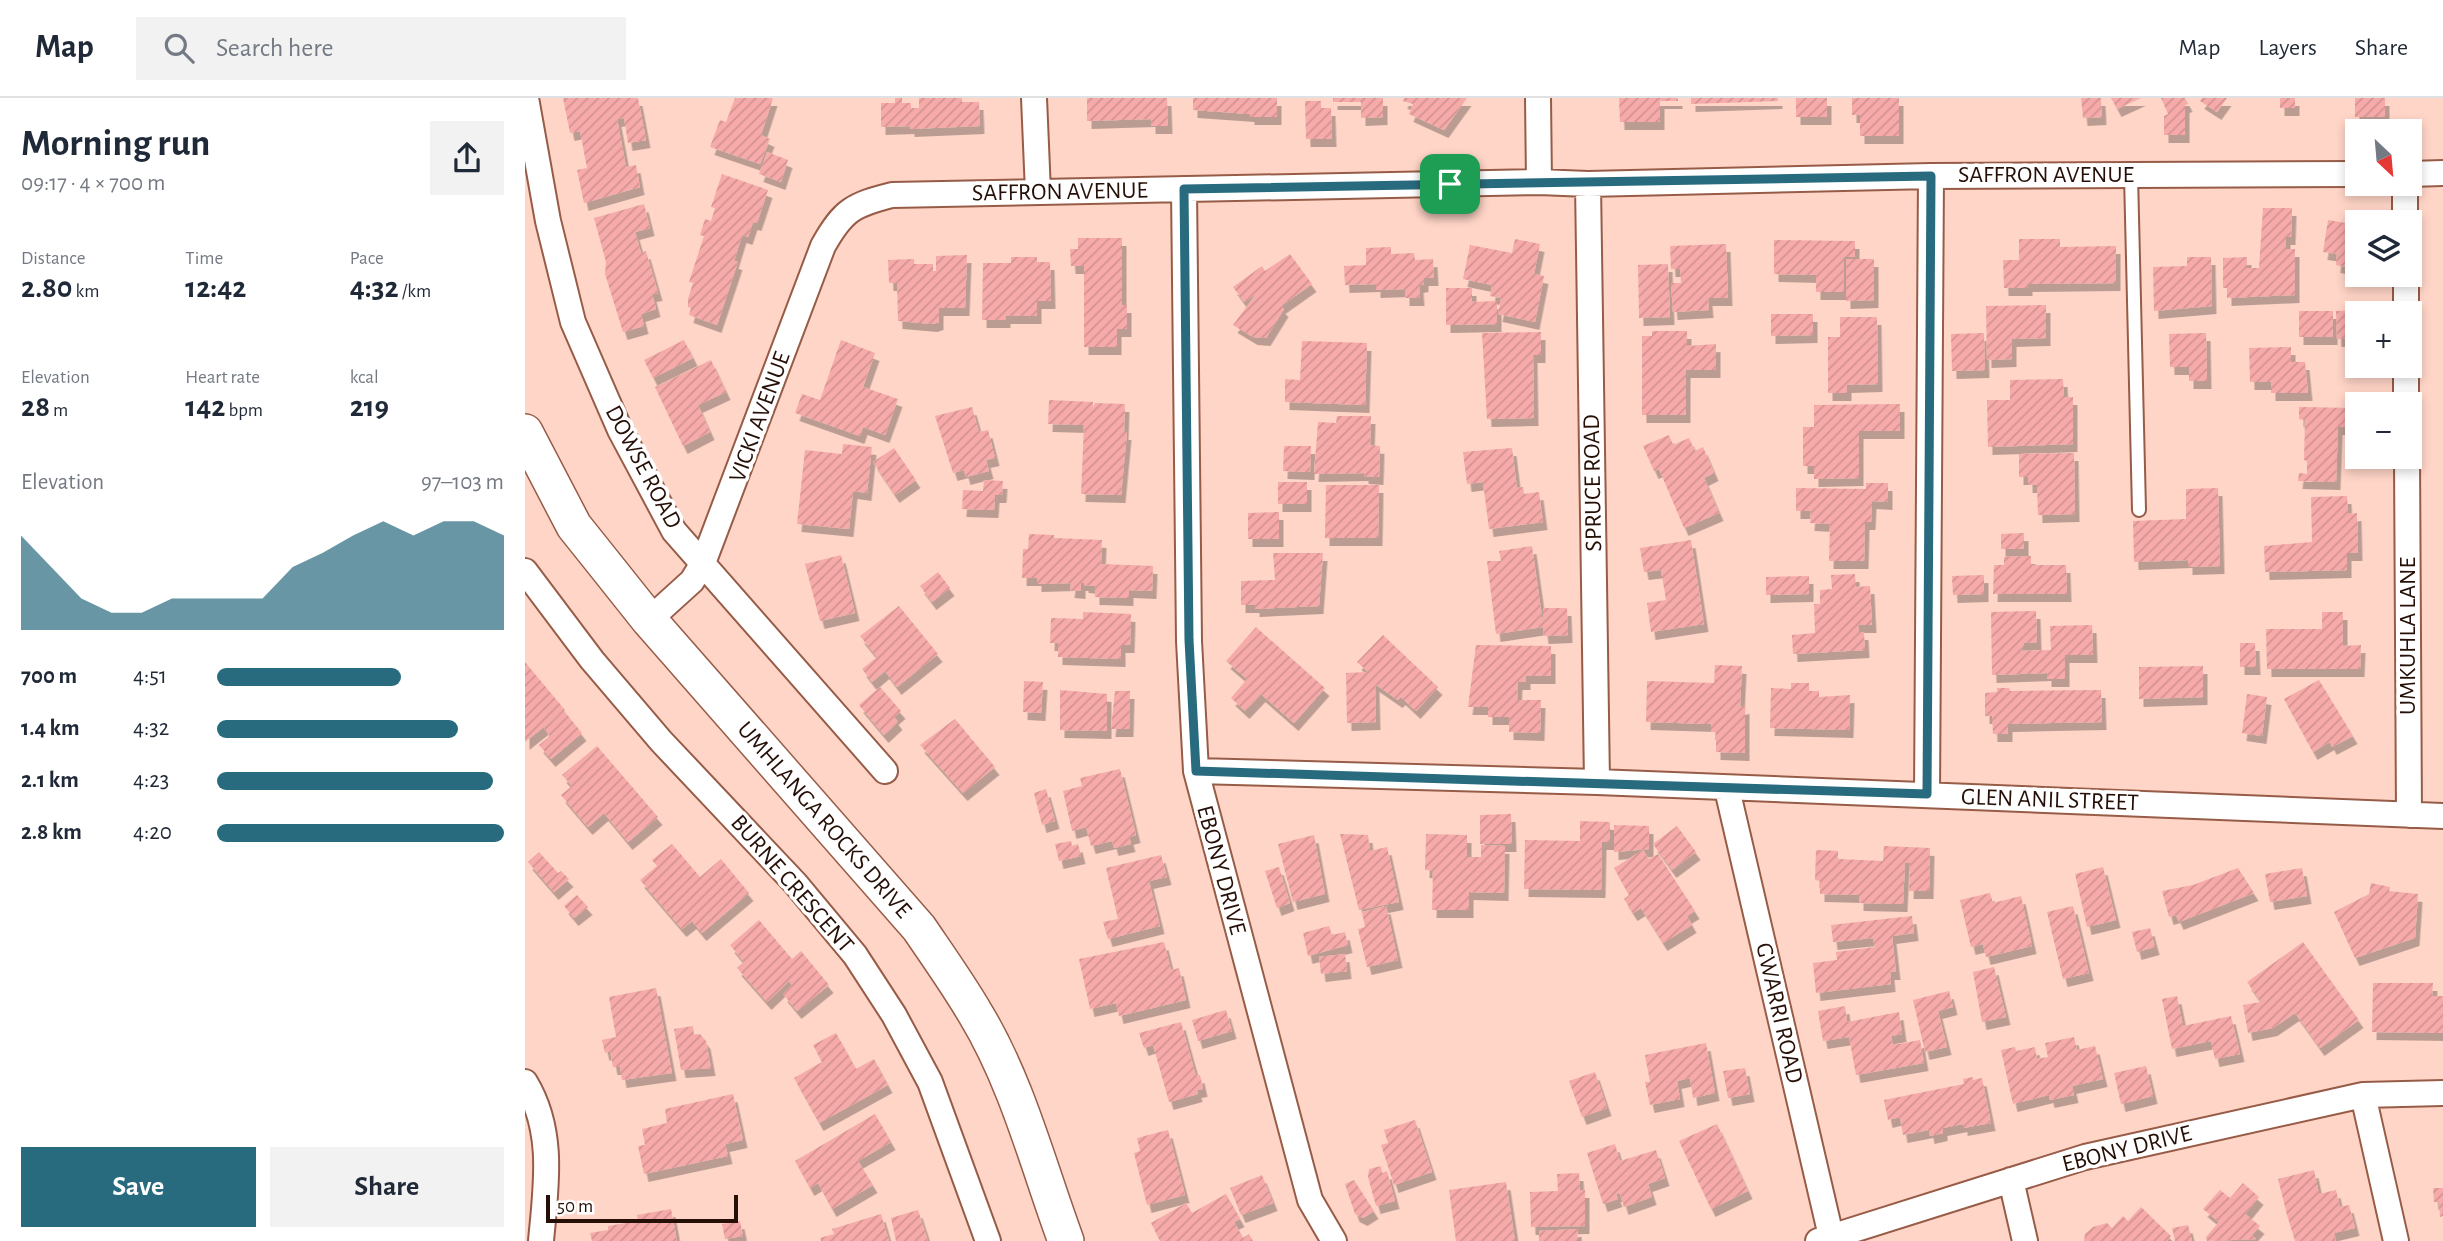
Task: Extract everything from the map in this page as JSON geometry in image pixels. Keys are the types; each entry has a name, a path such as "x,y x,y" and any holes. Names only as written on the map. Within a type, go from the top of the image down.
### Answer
{"main road":[{"name":"UMHLANGA ROCKS DRIVE","path":"525,432 574,526 649,621 919,928 946,968 976,1014 1003,1070 1066,1241"}],"street":[{"name":"DOWSE ROAD","path":"526,98 551,234 573,322 650,491 674,531 885,771"},
{"path":"1034,98 1038,192"},
{"path":"1538,98 1539,182"},
{"path":"2422,174 2443,173"},
{"name":"SAFFRON AVENUE","path":"855,205 892,195 1931,176 2345,174"},
{"path":"1927,794 1931,176"},
{"name":"SPRUCE ROAD","path":"1588,184 1597,782"},
{"name":"EBONY DRIVE","path":"1184,189 1189,640 1196,771 1310,1200 1334,1241"},
{"name":"VICKI AVENUE","path":"649,621 692,581 703,563 823,246 837,221 855,205"},
{"name":"UMKUHLA LANE","path":"2407,469 2409,815"},
{"name":"BURNE CRESCENT","path":"525,571 592,660 652,731 796,883 855,955 894,1016 930,1082 988,1241"},
{"name":"GLEN ANIL STREET","path":"1196,771 1597,782 2443,816"},
{"name":"GWARRI ROAD","path":"1727,789 1824,1239"},
{"path":"525,1082 534,1097 546,1131 547,1161 541,1241"},
{"name":"EBONY DRIVE","path":"1824,1239 2085,1157 2363,1095 2443,1093"},
{"path":"2363,1095 2396,1241"},
{"path":"2011,1180 2025,1241"}],"lane":[{"path":"2131,175 2139,510"}],"building":[{"path":"563,98 638,98 646,140 628,143 624,118 617,119 626,167 636,165 640,187 584,203 577,170 587,168 580,131 570,133"},
{"path":"735,98 773,98 761,135 770,139 760,164 710,147 720,120 726,122"},
{"path":"895,98 902,98 902,103 911,103 911,108 919,108 919,98 962,98 962,102 979,102 980,126 910,129 910,126 881,127 881,103 895,103"},
{"path":"1087,98 1167,98 1168,126 1151,126 1151,119 1087,121"},
{"path":"1193,98 1277,98 1277,117 1250,117 1250,114 1193,110"},
{"path":"1333,98 1383,98 1383,117 1361,118 1361,102 1333,102"},
{"path":"1404,98 1467,98 1444,130 1409,114 1413,104 1403,101"},
{"path":"1619,98 1678,98 1678,101 1660,101 1660,122 1620,122"},
{"path":"1691,98 1778,98 1778,101 1691,104"},
{"path":"1796,98 1827,98 1827,117 1796,117"},
{"path":"1852,98 1899,98 1899,136 1860,136 1860,115 1852,115"},
{"path":"2081,98 2101,98 2102,117 2083,118"},
{"path":"2111,98 2141,98 2117,109"},
{"path":"2161,98 2185,98 2188,104 2185,105 2185,135 2164,135 2164,116 2168,114"},
{"path":"2202,98 2227,98 2217,112 2200,101"},
{"path":"2280,98 2295,98 2295,108 2280,108"},
{"path":"2355,98 2385,98 2385,117 2355,117"},
{"path":"1305,101 1321,101 1321,108 1331,108 1332,139 1306,139"},
{"path":"767,152 788,160 781,182 759,174"},
{"path":"722,174 768,190 757,223 753,222 748,237 742,235 734,261 738,262 717,325 689,315 691,308 688,307 688,299 693,283 689,282 704,236 700,235 705,219 711,221 715,208 711,207"},
{"path":"644,204 650,228 635,232 641,253 646,251 658,293 652,294 656,309 641,314 644,326 623,332 605,274 606,262 594,218"},
{"path":"2263,208 2292,208 2291,237 2286,237 2286,249 2295,249 2295,295 2227,298 2227,288 2223,288 2223,258 2247,257 2247,268 2259,268"},
{"path":"2328,220 2345,223 2345,267 2336,265 2337,254 2323,252"},
{"path":"1078,238 1122,238 1122,305 1127,305 1127,329 1117,329 1117,347 1084,347 1084,266 1071,266 1070,249 1078,249"},
{"path":"1515,239 1540,244 1534,274 1544,276 1535,322 1498,314 1501,298 1490,296 1492,285 1463,279 1470,245 1512,253"},
{"path":"2019,239 2060,239 2060,247 2116,246 2116,283 2028,284 2028,288 2004,288 2003,260 2019,260"},
{"path":"1774,240 1855,241 1855,257 1844,257 1843,292 1816,292 1816,275 1774,274"},
{"path":"1726,244 1728,298 1708,298 1709,310 1673,312 1671,283 1681,283 1680,269 1671,269 1670,246"},
{"path":"1391,247 1391,254 1414,253 1415,260 1433,259 1434,278 1424,278 1424,284 1419,285 1420,298 1405,298 1405,289 1376,290 1376,284 1345,285 1344,266 1366,265 1366,248"},
{"path":"1290,254 1312,284 1281,306 1284,309 1266,338 1253,337 1233,325 1256,294 1244,302 1233,287 1262,266 1265,271"},
{"path":"967,255 965,308 939,308 939,322 933,324 898,321 897,283 889,283 888,260 914,259 914,264 933,264 933,271 936,271 936,256"},
{"path":"1011,257 1037,257 1037,262 1050,262 1051,301 1037,301 1037,316 1006,316 1006,320 982,320 983,263 1011,263"},
{"path":"2187,257 2211,257 2212,306 2154,311 2153,267 2187,266"},
{"path":"1846,259 1874,259 1874,300 1846,301"},
{"path":"1668,264 1670,317 1639,318 1638,265"},
{"path":"1446,288 1472,288 1472,302 1497,301 1497,324 1446,325"},
{"path":"2046,305 2046,338 2012,339 2012,359 1987,360 1986,306"},
{"path":"2299,311 2333,311 2333,337 2299,337"},
{"path":"2336,311 2345,311 2345,339 2337,339"},
{"path":"1771,314 1813,314 1813,335 1771,336"},
{"path":"1840,317 1877,317 1878,384 1847,385 1847,393 1828,393 1828,337 1840,337"},
{"path":"1652,331 1687,331 1687,346 1716,344 1716,370 1686,370 1686,415 1642,415 1642,336 1652,336"},
{"path":"1541,332 1541,355 1533,355 1534,418 1487,419 1482,333"},
{"path":"1984,333 1985,370 1952,371 1951,334"},
{"path":"2206,333 2207,381 2189,381 2189,367 2170,367 2169,334"},
{"path":"684,340 693,358 653,378 644,360"},
{"path":"841,340 875,353 863,387 898,399 885,435 863,427 860,436 795,413 802,394 820,400"},
{"path":"1302,341 1367,343 1365,405 1285,402 1285,379 1300,380"},
{"path":"2291,347 2291,362 2305,362 2308,393 2271,393 2271,382 2250,382 2249,348"},
{"path":"711,360 726,392 698,405 710,432 683,446 655,387"},
{"path":"2063,379 2064,397 2073,397 2073,444 1988,447 1987,400 2010,400 2010,380"},
{"path":"1049,400 1093,402 1093,408 1095,403 1125,404 1124,432 1127,432 1121,495 1081,494 1084,425 1048,424"},
{"path":"1900,404 1900,431 1859,431 1859,478 1814,479 1814,466 1803,466 1803,427 1814,427 1814,405"},
{"path":"972,407 979,432 988,430 995,458 986,460 989,471 966,477 964,470 953,473 935,416"},
{"path":"2299,407 2345,408 2345,427 2338,427 2336,482 2298,481 2299,473 2307,474 2307,461 2304,460 2305,420 2299,419"},
{"path":"1337,416 1371,416 1370,445 1380,446 1379,477 1364,476 1364,473 1314,474 1318,422 1336,423"},
{"path":"1669,435 1673,445 1689,438 1695,451 1703,447 1714,473 1704,478 1719,513 1684,528 1659,469 1654,471 1643,446"},
{"path":"843,444 872,447 867,493 853,491 849,529 797,524 805,450 842,454"},
{"path":"1284,446 1311,446 1310,472 1283,471"},
{"path":"894,448 916,480 895,495 873,462"},
{"path":"1512,448 1517,488 1523,487 1524,494 1539,492 1543,522 1489,529 1483,482 1467,484 1463,452"},
{"path":"2074,453 2075,514 2038,515 2037,485 2028,485 2028,477 2019,477 2019,454"},
{"path":"984,480 1003,481 1002,495 995,495 994,510 962,509 963,490 983,491"},
{"path":"1278,482 1307,482 1307,504 1278,504"},
{"path":"1866,483 1888,483 1888,502 1872,501 1871,522 1865,522 1864,561 1829,561 1830,524 1810,523 1811,511 1796,511 1796,488 1866,489"},
{"path":"1326,485 1379,485 1378,538 1325,538"},
{"path":"2218,488 2220,566 2188,567 2188,560 2134,562 2133,521 2186,519 2186,489"},
{"path":"2347,496 2348,514 2357,513 2358,553 2347,553 2347,570 2265,572 2264,546 2312,542 2311,497"},
{"path":"1279,512 1279,539 1248,539 1248,513"},
{"path":"2024,533 2024,549 2001,549 2001,534"},
{"path":"1029,534 1102,540 1101,564 1153,566 1152,591 1129,590 1129,598 1095,597 1095,586 1084,583 1081,583 1081,591 1070,590 1071,583 1037,584 1037,578 1022,578 1023,549 1028,549"},
{"path":"1691,540 1704,624 1651,632 1647,603 1666,600 1661,570 1644,572 1640,548"},
{"path":"1532,546 1543,624 1543,608 1567,608 1568,635 1544,636 1543,627 1496,634 1487,561 1501,561 1499,551"},
{"path":"1273,553 1323,553 1319,606 1255,609 1255,605 1241,605 1241,581 1275,580"},
{"path":"841,555 855,613 820,621 805,564"},
{"path":"2031,556 2031,565 2066,565 2067,594 1993,594 1994,565 2004,565 2004,557"},
{"path":"938,572 950,588 932,602 920,586"},
{"path":"1855,574 1856,587 1870,586 1872,625 1858,625 1859,632 1864,632 1865,650 1793,654 1792,635 1815,633 1814,604 1820,604 1820,590 1832,589 1831,575"},
{"path":"1984,575 1984,594 1953,595 1952,576"},
{"path":"1809,576 1809,594 1766,595 1766,577"},
{"path":"899,606 938,654 897,687 885,671 872,682 862,669 877,657 860,636"},
{"path":"2036,611 2037,642 2024,643 2021,651 2051,650 2050,626 2092,625 2093,655 2065,655 2065,679 2047,679 2047,673 1992,675 1991,612"},
{"path":"1083,612 1131,614 1130,645 1121,645 1121,659 1058,657 1058,643 1050,643 1051,618 1083,619"},
{"path":"2322,612 2343,612 2343,646 2361,645 2360,669 2267,669 2266,629 2322,629"},
{"path":"1256,627 1325,688 1294,723 1261,694 1245,711 1231,698 1247,679 1226,661"},
{"path":"1383,635 1438,687 1416,711 1401,697 1398,700 1375,684 1376,722 1347,723 1346,673 1368,672 1357,662"},
{"path":"2240,643 2255,643 2256,667 2240,667"},
{"path":"1476,645 1551,646 1551,676 1526,676 1526,682 1518,682 1517,700 1541,700 1540,733 1509,732 1509,717 1488,717 1488,707 1468,707"},
{"path":"525,662 565,710 525,742"},
{"path":"1715,665 1742,666 1740,707 1745,706 1745,753 1716,752 1716,732 1711,732 1711,724 1646,722 1647,681 1714,683"},
{"path":"2203,666 2203,697 2139,699 2139,667"},
{"path":"2319,680 2353,736 2332,747 2330,742 2313,752 2284,699"},
{"path":"1024,681 1043,682 1041,713 1023,712"},
{"path":"1791,683 1809,683 1809,691 1819,691 1819,697 1850,695 1849,730 1770,728 1771,688 1791,689"},
{"path":"880,687 901,711 894,717 898,722 884,735 859,705"},
{"path":"1997,688 2009,688 2010,691 2101,690 2102,722 2008,724 2008,734 1993,734 1992,716 1985,716 1985,693 1997,692"},
{"path":"1060,690 1107,694 1107,731 1060,730"},
{"path":"1115,691 1130,691 1129,729 1111,729"},
{"path":"2247,694 2267,697 2262,736 2242,733"},
{"path":"564,711 582,733 551,759 539,745 550,736 544,728"},
{"path":"955,719 995,767 963,793 920,745"},
{"path":"597,746 658,817 628,842 604,813 588,827 561,795 572,786 562,775"},
{"path":"1120,769 1136,835 1129,837 1131,844 1114,848 1112,841 1091,846 1086,827 1072,831 1063,791 1082,786 1080,778"},
{"path":"1046,789 1055,821 1042,825 1034,793"},
{"path":"1511,814 1512,844 1480,844 1480,815"},
{"path":"1580,821 1610,822 1610,842 1602,842 1601,890 1524,889 1525,840 1580,841"},
{"path":"1614,825 1649,826 1649,849 1614,852"},
{"path":"1677,826 1696,852 1672,870 1653,844"},
{"path":"1340,834 1368,835 1370,851 1387,847 1399,902 1359,910"},
{"path":"1426,834 1467,835 1467,857 1481,857 1481,845 1505,846 1504,893 1469,892 1469,910 1432,910 1433,871 1425,870"},
{"path":"1314,835 1325,894 1293,902 1278,844"},
{"path":"1071,841 1072,846 1078,844 1081,856 1059,861 1055,844"},
{"path":"672,844 700,877 721,859 749,893 702,933 692,921 682,929 640,880 657,866 652,860"},
{"path":"1884,846 1930,848 1929,891 1909,891 1910,863 1905,863 1903,904 1859,903 1859,895 1820,894 1820,881 1815,880 1816,850 1838,851 1838,859 1883,861"},
{"path":"1643,850 1649,859 1658,854 1695,911 1687,916 1692,925 1663,943 1641,908 1633,913 1624,899 1629,895 1614,868"},
{"path":"539,852 558,873 561,871 569,879 554,892 528,862"},
{"path":"1161,855 1167,877 1149,881 1160,926 1108,939 1103,922 1118,919 1106,868"},
{"path":"1279,867 1290,903 1277,908 1265,871"},
{"path":"2103,867 2116,920 2087,927 2075,874"},
{"path":"2238,868 2254,893 2179,922 2176,915 2169,917 2162,891 2193,885"},
{"path":"2302,868 2307,896 2270,902 2265,874"},
{"path":"2371,883 2390,887 2389,891 2418,894 2415,938 2355,958 2334,912 2369,894"},
{"path":"1990,893 1993,903 2021,896 2032,946 1986,957 1983,944 1971,947 1960,900"},
{"path":"577,895 588,907 574,918 564,906"},
{"path":"1386,906 1398,960 1367,967 1358,929 1365,927 1362,912"},
{"path":"2073,906 2089,973 2063,979 2047,912"},
{"path":"1912,916 1914,933 1892,936 1896,972 1890,972 1891,984 1816,993 1813,963 1837,960 1836,952 1875,947 1873,938 1833,942 1831,925"},
{"path":"759,920 792,959 801,951 829,985 797,1011 783,994 792,985 789,981 767,1002 737,968 744,962 730,945"},
{"path":"1329,926 1332,935 1345,932 1348,945 1308,956 1303,933"},
{"path":"2150,928 2155,947 2137,952 2132,932"},
{"path":"1164,942 1171,970 1179,968 1186,1000 1119,1016 1116,1003 1090,1009 1079,959"},
{"path":"2303,942 2359,1020 2320,1048 2295,1013 2273,1028 2248,1033 2243,1005 2261,1002 2247,982"},
{"path":"1345,954 1347,971 1321,974 1319,957"},
{"path":"1994,967 2006,1017 1982,1022 1973,972"},
{"path":"2373,983 2433,983 2432,996 2443,996 2443,1033 2372,1032"},
{"path":"656,988 672,1073 622,1080 620,1067 613,1067 610,1051 605,1053 602,1040 616,1037 609,997"},
{"path":"1949,991 1953,1007 1938,1011 1947,1047 1925,1052 1913,1000"},
{"path":"2177,996 2183,1026 2231,1016 2240,1054 2215,1059 2211,1041 2172,1049 2162,999"},
{"path":"1845,1006 1847,1022 1899,1012 1902,1034 1891,1036 1893,1045 1920,1040 1924,1063 1856,1075 1849,1037 1823,1041 1818,1011"},
{"path":"1226,1010 1232,1031 1198,1041 1192,1020"},
{"path":"1181,1022 1196,1076 1200,1075 1203,1089 1197,1090 1198,1094 1169,1102 1153,1045 1144,1048 1139,1033"},
{"path":"693,1026 694,1035 700,1034 706,1041 711,1068 681,1070 674,1029"},
{"path":"836,1033 856,1069 874,1059 888,1085 819,1123 794,1078 822,1062 813,1045"},
{"path":"2074,1037 2077,1050 2095,1046 2103,1079 2072,1086 2074,1095 2050,1100 2049,1095 2013,1104 2001,1050 2015,1047 2016,1051 2035,1047 2037,1059 2048,1057 2045,1043"},
{"path":"1706,1043 1715,1093 1693,1098 1690,1078 1677,1081 1680,1099 1650,1105 1645,1082 1650,1082 1645,1055"},
{"path":"2146,1066 2153,1096 2121,1104 2114,1073"},
{"path":"1745,1068 1750,1094 1728,1098 1723,1071"},
{"path":"1595,1072 1607,1108 1582,1117 1569,1081"},
{"path":"1973,1077 1973,1080 1982,1078 1991,1123 1943,1128 1943,1133 1930,1136 1929,1130 1903,1135 1900,1117 1888,1120 1884,1100 1964,1084 1963,1079"},
{"path":"733,1094 743,1140 725,1144 728,1156 644,1174 638,1146 645,1145 642,1129 667,1123 665,1109"},
{"path":"875,1114 891,1142 858,1161 873,1185 832,1209 818,1183 810,1188 795,1161"},
{"path":"1415,1120 1432,1172 1394,1185 1381,1145 1388,1143 1384,1130"},
{"path":"1717,1124 1748,1191 1711,1209 1679,1141"},
{"path":"1168,1130 1185,1195 1147,1205 1134,1153 1140,1151 1137,1138"},
{"path":"1615,1144 1620,1161 1656,1150 1665,1178 1648,1184 1652,1197 1624,1207 1620,1194 1616,1194 1618,1199 1603,1204 1587,1153"},
{"path":"1381,1166 1382,1173 1387,1171 1395,1201 1376,1206 1368,1177 1369,1169"},
{"path":"2314,1170 2319,1194 2336,1190 2340,1207 2349,1205 2355,1228 2334,1233 2336,1241 2295,1241 2278,1179"},
{"path":"1579,1173 1580,1190 1585,1190 1585,1226 1531,1227 1530,1192 1558,1191 1557,1174"},
{"path":"1262,1175 1273,1203 1241,1215 1230,1188"},
{"path":"1354,1180 1374,1211 1363,1218 1355,1214 1345,1184"},
{"path":"1506,1182 1515,1241 1456,1241 1449,1190"},
{"path":"2243,1183 2259,1197 2245,1214 2260,1226 2252,1235 2256,1239 2207,1241 2206,1237 2219,1222 2203,1209 2220,1190 2230,1198"},
{"path":"2433,1188 2443,1188 2443,1216 2440,1217 2439,1202 2434,1202"},
{"path":"1226,1194 1240,1219 1234,1222 1243,1238 1249,1234 1253,1241 1160,1241 1151,1223 1186,1203 1192,1213"},
{"path":"2141,1207 2171,1236 2167,1241 2084,1241 2085,1234 2093,1227 2107,1223 2112,1228 2123,1216 2128,1221"},
{"path":"671,1209 677,1241 592,1241 590,1233 608,1230 608,1226 638,1221 637,1215"},
{"path":"918,1210 928,1241 896,1241 891,1218"},
{"path":"881,1214 889,1241 821,1241 820,1238 834,1234 832,1229"},
{"path":"740,1221 743,1236 725,1239 722,1224"},
{"path":"2188,1225 2192,1241 2175,1241 2172,1228"},
{"path":"1577,1229 1578,1241 1539,1241 1539,1231"}],"route":[{"path":"1931,176 1927,794 1196,771 1189,640 1184,189 1450,184 1588,184 1931,176"}]}
